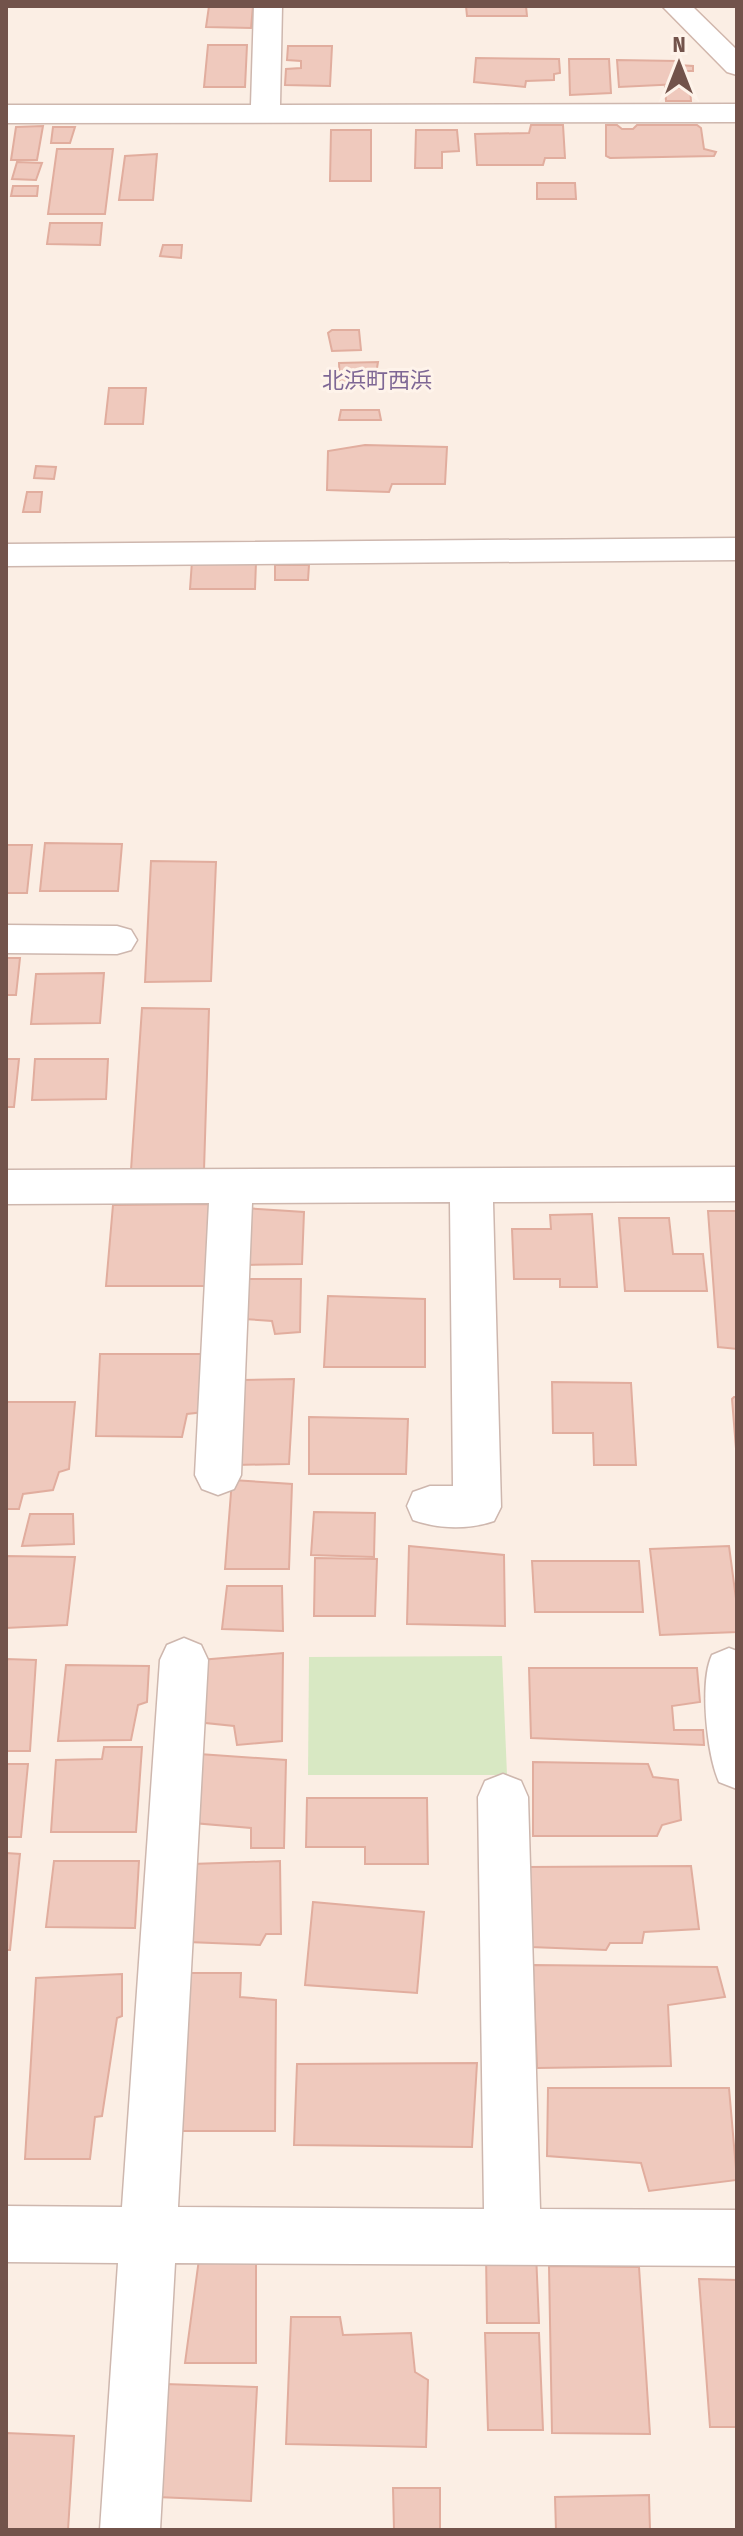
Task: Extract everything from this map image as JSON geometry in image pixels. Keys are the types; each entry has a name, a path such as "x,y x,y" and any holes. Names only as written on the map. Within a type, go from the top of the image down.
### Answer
{"street":[{"path":"265,113 268,6"},
{"path":"676,6 737,66"},
{"path":"6,114 737,113"},
{"path":"6,555 737,549"},
{"path":"6,939 117,940"},
{"path":"6,1187 737,1184"},
{"path":"430,1506 477,1507 471,1185"},
{"path":"218,1475 231,1186"},
{"path":"130,2530 184,1660"},
{"path":"729,1670 737,1766"},
{"path":"503,1797 513,2237"},
{"path":"6,2234 737,2238"}],"green space":[{"path":"502,1656 507,1775 308,1775 309,1657"}],"building":[{"path":"209,6 253,6 251,28 206,27"},
{"path":"466,6 526,6 527,16 467,16"},
{"path":"208,45 247,45 245,87 204,87"},
{"path":"288,46 332,46 330,86 285,85 286,69 301,68 301,61 287,60"},
{"path":"476,58 559,59 560,73 554,74 554,80 526,81 525,87 474,82"},
{"path":"569,59 609,59 611,93 570,95"},
{"path":"617,60 677,61 678,65 693,66 693,71 679,71 680,84 619,87"},
{"path":"665,87 690,88 691,101 666,101"},
{"path":"531,125 563,125 565,158 545,158 543,165 477,165 475,134 529,133"},
{"path":"606,125 633,129 637,125 697,125 701,128 704,149 716,152 714,156 610,158 606,156"},
{"path":"43,126 37,160 11,160 16,127"},
{"path":"53,127 75,127 70,143 51,143"},
{"path":"331,130 371,130 371,181 330,181"},
{"path":"416,130 457,130 459,151 442,152 442,168 415,168"},
{"path":"57,149 113,149 105,214 48,214"},
{"path":"157,154 153,200 119,200 125,156"},
{"path":"17,162 42,163 36,180 12,179"},
{"path":"537,183 575,183 576,199 537,199"},
{"path":"13,186 38,186 37,196 11,196"},
{"path":"50,223 102,223 100,245 47,244"},
{"path":"163,245 182,245 181,258 160,256"},
{"path":"332,330 359,330 361,350 332,351 328,333"},
{"path":"378,362 374,386 340,386 339,363"},
{"path":"109,388 146,388 143,424 105,424"},
{"path":"341,410 379,410 381,420 339,420"},
{"path":"365,445 447,447 445,484 392,484 389,492 327,490 328,451"},
{"path":"36,466 56,467 54,479 34,478"},
{"path":"27,492 42,492 40,512 23,512"},
{"path":"192,561 256,562 255,589 190,589"},
{"path":"275,565 309,565 308,580 275,580"},
{"path":"45,843 122,844 118,891 40,891"},
{"path":"6,845 32,845 27,893 6,893"},
{"path":"151,861 216,862 211,981 145,982"},
{"path":"6,958 20,958 16,995 6,995"},
{"path":"104,973 100,1023 31,1024 36,974"},
{"path":"142,1008 209,1009 204,1170 131,1170"},
{"path":"6,1059 19,1059 14,1107 6,1107"},
{"path":"35,1059 108,1059 106,1099 32,1100"},
{"path":"209,1204 207,1286 106,1286 113,1205"},
{"path":"244,1208 304,1212 302,1264 244,1265"},
{"path":"708,1211 737,1211 737,1349 718,1347"},
{"path":"592,1214 597,1287 560,1287 560,1279 514,1279 512,1229 551,1229 550,1215"},
{"path":"619,1218 669,1218 673,1254 703,1254 707,1291 625,1291"},
{"path":"247,1279 301,1279 300,1332 275,1334 272,1321 244,1319"},
{"path":"328,1296 425,1299 425,1367 324,1367"},
{"path":"100,1354 207,1354 204,1412 187,1414 182,1437 96,1436"},
{"path":"294,1379 289,1464 236,1465 241,1380"},
{"path":"552,1382 631,1383 636,1465 594,1465 593,1433 553,1433"},
{"path":"737,1397 737,1461 732,1399"},
{"path":"6,1402 75,1402 69,1469 59,1472 53,1490 23,1494 19,1509 6,1509"},
{"path":"309,1417 408,1419 406,1474 309,1474"},
{"path":"232,1480 292,1484 289,1569 225,1569"},
{"path":"314,1512 375,1513 374,1557 311,1555"},
{"path":"30,1514 73,1514 74,1544 22,1546"},
{"path":"409,1546 504,1555 505,1626 407,1624"},
{"path":"729,1546 737,1606 737,1632 660,1635 650,1549"},
{"path":"6,1556 75,1557 67,1625 6,1628"},
{"path":"315,1558 377,1559 375,1616 314,1616"},
{"path":"532,1561 639,1561 643,1612 535,1612"},
{"path":"227,1586 282,1586 283,1631 222,1629"},
{"path":"283,1653 282,1741 237,1745 234,1726 196,1722 200,1660"},
{"path":"6,1659 36,1660 30,1751 6,1751"},
{"path":"66,1665 149,1666 147,1702 138,1705 131,1740 58,1741"},
{"path":"529,1668 697,1668 700,1702 672,1706 674,1730 703,1730 704,1745 531,1738"},
{"path":"104,1747 142,1747 136,1832 51,1832 56,1760 102,1759"},
{"path":"199,1754 286,1760 284,1848 251,1848 251,1828 193,1823"},
{"path":"533,1762 648,1764 653,1777 678,1780 681,1820 662,1825 657,1836 533,1836"},
{"path":"6,1764 28,1764 21,1837 6,1837"},
{"path":"307,1798 427,1798 428,1864 365,1864 365,1847 306,1847"},
{"path":"6,1853 20,1854 10,1950 6,1950"},
{"path":"54,1861 139,1861 135,1928 46,1927"},
{"path":"280,1861 281,1934 266,1934 260,1945 188,1942 192,1864"},
{"path":"691,1866 699,1929 644,1932 642,1943 610,1943 606,1950 531,1947 527,1867"},
{"path":"313,1902 424,1912 417,1993 305,1985"},
{"path":"533,1965 717,1967 725,1997 668,2005 671,2066 537,2068"},
{"path":"186,1973 241,1973 240,1997 276,2000 275,2131 180,2131"},
{"path":"122,1974 122,2016 117,2018 102,2116 95,2117 90,2159 25,2159 36,1978"},
{"path":"477,2063 472,2147 294,2145 297,2064"},
{"path":"548,2088 729,2088 737,2180 649,2191 641,2163 547,2156"},
{"path":"486,2253 536,2253 539,2323 487,2323"},
{"path":"199,2259 256,2259 256,2363 185,2363"},
{"path":"549,2266 639,2267 650,2434 552,2433"},
{"path":"699,2279 737,2280 737,2427 710,2427"},
{"path":"291,2317 340,2317 343,2335 411,2333 415,2372 428,2380 426,2447 286,2444"},
{"path":"485,2333 539,2333 543,2430 488,2430"},
{"path":"165,2384 257,2387 251,2501 157,2497"},
{"path":"6,2433 74,2436 68,2530 6,2530"},
{"path":"393,2488 440,2488 440,2530 394,2530"},
{"path":"649,2495 650,2530 556,2530 555,2497"}],"district":[{"name":"北浜町西浜","path":"377,380"}]}
